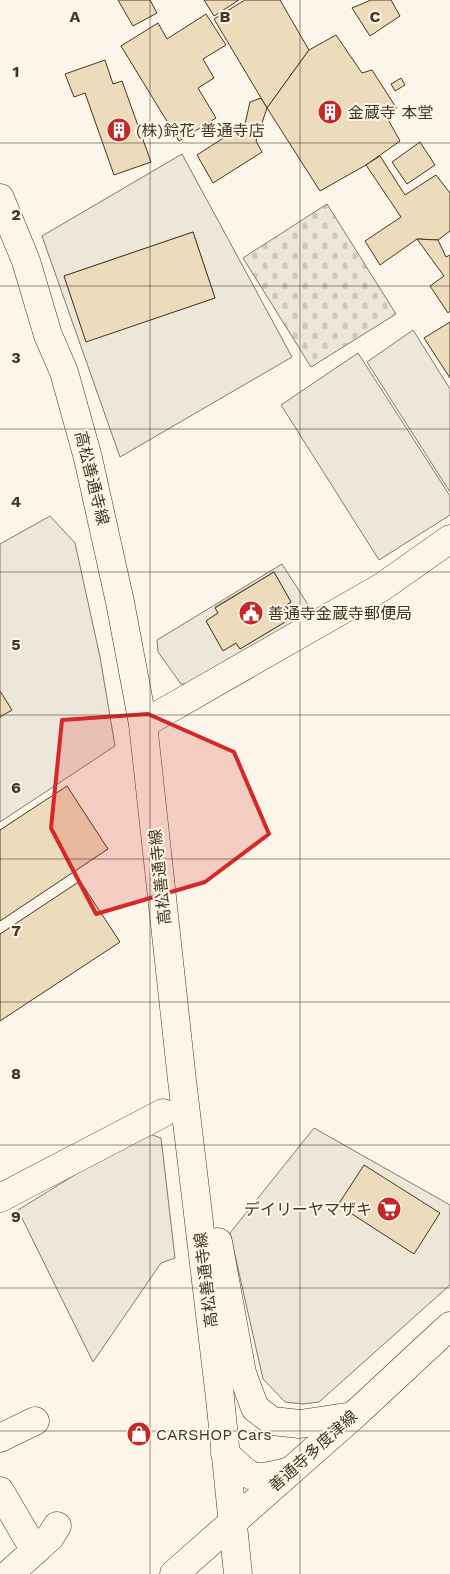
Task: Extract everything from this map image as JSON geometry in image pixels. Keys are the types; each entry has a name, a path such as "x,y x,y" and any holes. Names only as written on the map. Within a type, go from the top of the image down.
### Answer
{"main road":[{"name":"高松善通寺線","path":"0,198 26,261 48,335 64,372 88,458 120,602 143,724 238,1574"},
{"path":"143,724 382,587 450,539"},
{"path":"0,1198 163,1113"},
{"path":"195,1191 216,1231 242,1373 255,1408 272,1422 300,1424 353,1416"},
{"name":"善通寺多度津線","path":"174,1574 353,1416 450,1326"},
{"path":"0,1438 36,1421"},
{"path":"225,1453 249,1476 264,1478 290,1471"},
{"path":"0,1491 35,1551"},
{"path":"9,1574 50,1537 57,1526"}],"highlighted area":[{"path":"148,714 234,752 269,834 205,882 96,914 51,828 62,720"}],"green space":[{"path":"327,204 396,314 311,367 243,258"},
{"path":"358,353 450,496 450,515 379,560 281,405"}],"shaded area":[{"path":"182,154 292,357 120,457 42,236","holes":["193,232 215,298 86,341 64,276"]},
{"path":"413,330 450,389 450,492 367,362"},
{"path":"50,516 75,543 100,657 115,746 0,822 0,544"},
{"path":"282,564 314,614 192,684 181,684 158,652 157,640","holes":["274,572 291,602 283,607 290,619 240,649 236,643 223,650 206,621 218,613 215,607"]},
{"path":"314,1128 450,1205 450,1285 319,1402 303,1404 285,1402 263,1379 230,1233"},
{"path":"144,1132 161,1138 175,1258 161,1263 93,1362 18,1210"}],"building":[{"path":"118,0 150,0 157,13 133,26"},
{"path":"204,0 239,0 214,16"},
{"path":"245,0 280,0 309,50 267,108 214,19"},
{"path":"371,0 391,0 400,16 370,36 352,8"},
{"path":"206,14 226,45 203,59 214,78 198,88 216,118 179,141 121,46 158,23 167,39"},
{"name":"金蔵寺 本堂","path":"336,35 362,73 372,70 397,109 385,114 400,141 366,165 320,191 267,108 309,50"},
{"name":"(株)鈴花 善通寺店","path":"105,60 113,84 122,81 151,162 114,175 85,93 74,97 65,74"},
{"path":"401,78 405,85 395,91 391,84"},
{"path":"261,98 267,108 256,141 262,152 213,183 197,155 245,124 250,102"},
{"path":"420,142 435,165 407,184 392,162"},
{"path":"380,156 405,195 436,175 450,193 450,231 438,240 417,239 380,265 365,241 401,217 366,165"},
{"path":"193,232 215,298 86,342 64,276"},
{"path":"417,239 438,240 446,257 450,255 450,311 448,313 430,286 444,276"},
{"path":"450,322 450,378 424,338"},
{"path":"274,572 291,602 283,607 290,619 240,649 236,643 223,651 206,621 218,613 215,608"},
{"path":"0,691 12,710 0,717"},
{"path":"67,786 108,849 0,921 0,830"},
{"path":"80,881 120,942 0,1021 0,934"},
{"name":"デイリーヤマザキ","path":"364,1165 440,1213 414,1254 338,1205"}],"place":[{"name":"金蔵寺 本堂","path":"330,112"},
{"name":"(株)鈴花 善通寺店","path":"119,130"},
{"name":"善通寺金蔵寺郵便局","path":"251,613"},
{"name":"デイリーヤマザキ","path":"389,1209"},
{"name":"CARSHOP Cars","path":"139,1434"}]}
